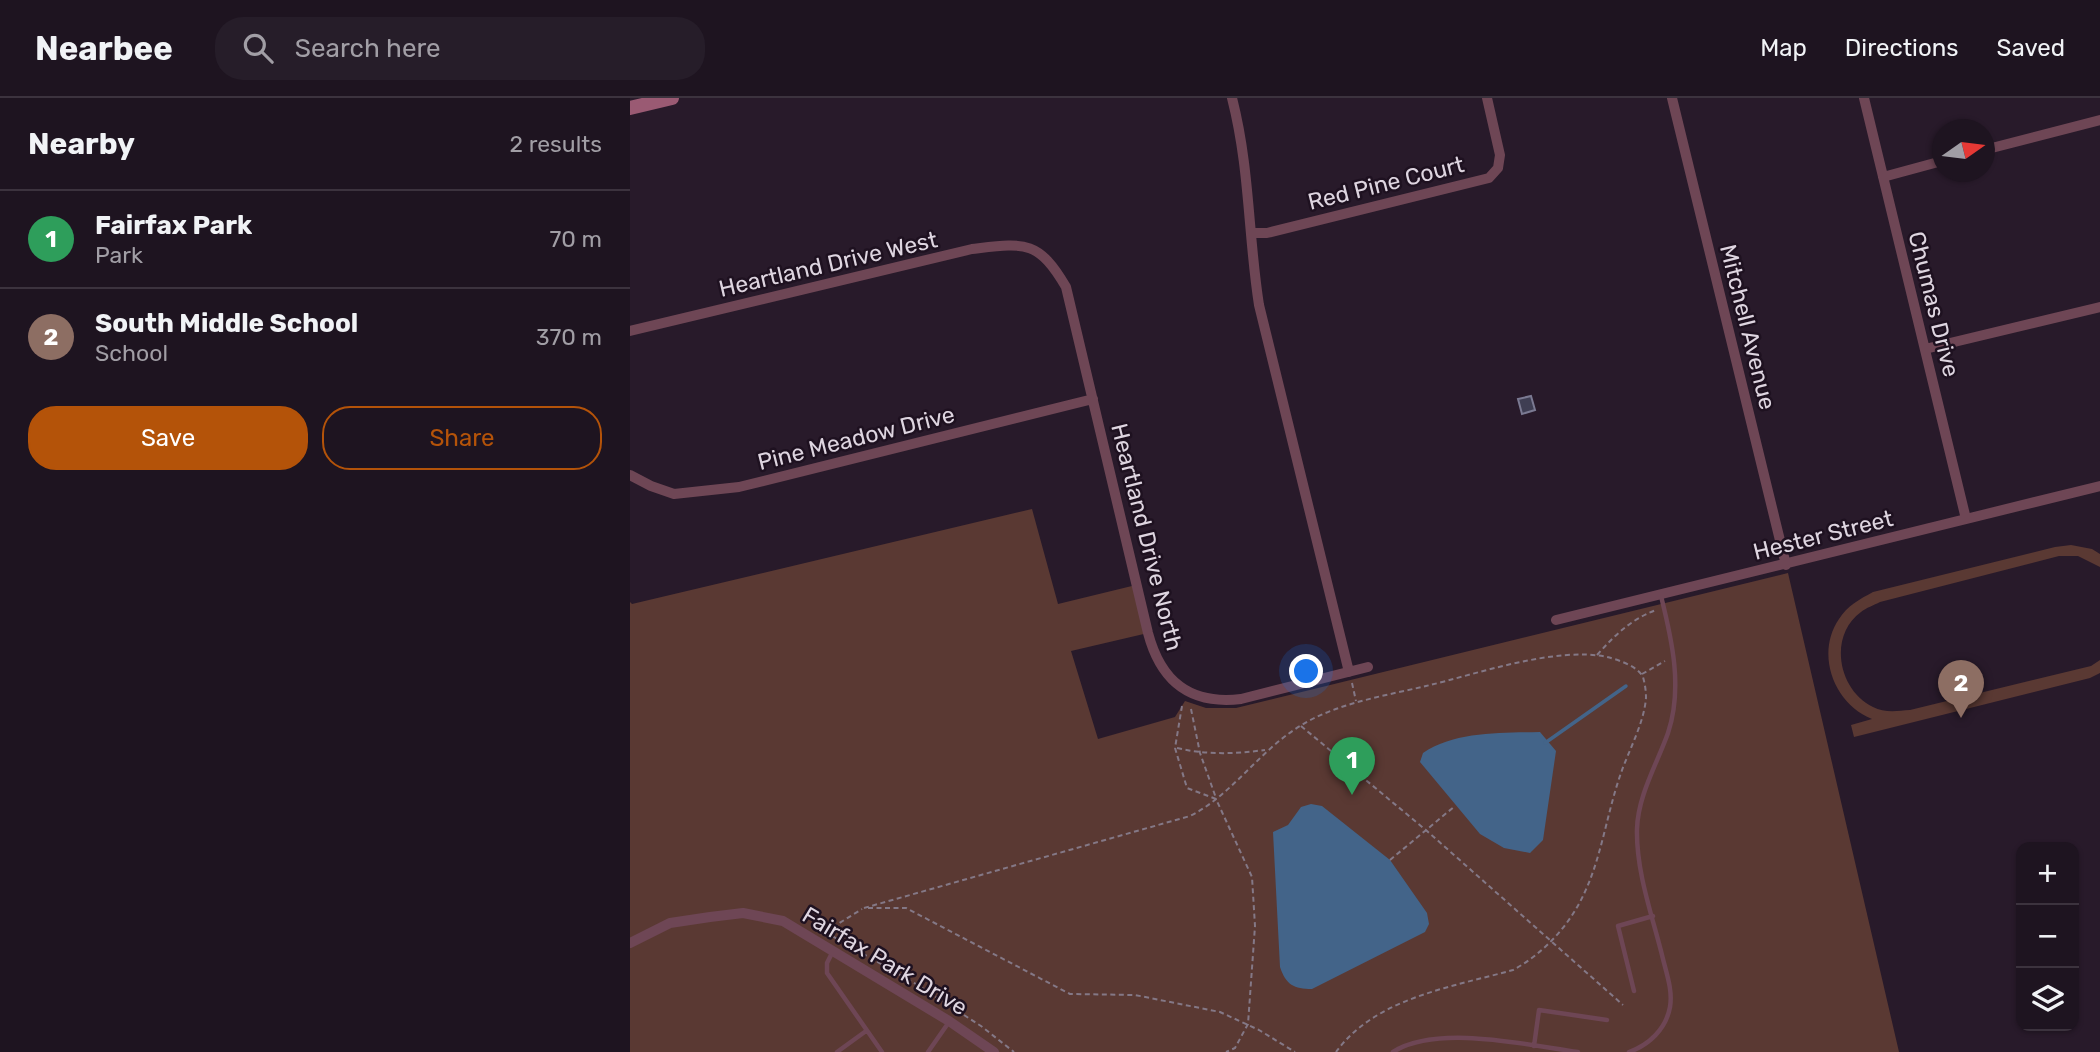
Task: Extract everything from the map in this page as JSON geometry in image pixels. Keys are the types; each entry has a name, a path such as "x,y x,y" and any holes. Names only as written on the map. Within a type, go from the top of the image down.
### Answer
{"street":[{"path":"630,108 672,98"},
{"path":"1232,98 1246,164 1259,305 1349,671"},
{"name":"Red Pine Court","path":"1251,233 1267,233 1489,178 1498,168 1500,155 1487,98"},
{"name":"Mitchell Avenue","path":"1672,98 1786,565"},
{"name":"Chumas Drive","path":"1864,98 1966,519"},
{"path":"1995,147 2100,120"},
{"path":"1883,177 1932,164"},
{"name":"Heartland Drive West","path":"630,331 972,250 1004,245 1036,249"},
{"name":"Heartland Drive North","path":"1036,249 1053,264 1066,287 1150,641 1159,664 1168,677 1191,694 1224,701 1368,667"},
{"path":"1925,349 2100,307"},
{"name":"Pine Meadow Drive","path":"630,475 674,494 739,487 1093,399"},
{"name":"Hester Street","path":"1556,621 2100,486"},
{"name":"Fairfax Park Drive","path":"630,943 670,923 743,913 783,922 949,1021 994,1052"}],"lane":[{"path":"1629,1052 1656,1035 1665,1023 1672,996 1638,853 1637,828 1641,804 1673,713 1675,695 1674,656 1661,596"},
{"path":"1634,991 1618,926 1653,916"},
{"path":"833,951 827,962 827,973 882,1052"},
{"path":"1534,1046 1539,1010 1607,1020"},
{"path":"928,1052 949,1021"},
{"path":"836,1052 866,1031"},
{"path":"1393,1052 1418,1041 1454,1037 1578,1052"}],"path":[{"path":"1596,655 1624,626 1642,615 1664,608"},
{"path":"833,927 864,908 1190,816 1216,799 1266,750 1301,725 1323,714 1357,703 1523,662 1568,656 1596,655 1620,661 1642,674 1645,686 1643,712 1620,776 1596,864 1567,923 1539,954 1513,970 1412,1000 1378,1014 1359,1026 1335,1052"},
{"path":"1642,674 1674,656"},
{"path":"1349,671 1357,703"},
{"path":"1182,706 1175,748 1187,788 1216,799"},
{"path":"1191,709 1200,753 1216,799 1252,877 1255,926 1248,1024 1235,1048 1226,1052"},
{"path":"1301,725 1427,831 1623,1005"},
{"path":"1175,748 1200,753 1233,754 1266,750"},
{"path":"1390,860 1455,806"},
{"path":"864,908 906,908 1070,994 1135,995 1220,1012 1248,1024 1295,1052"}],"shaded area":[{"path":"1032,509 1058,604 1136,585 1148,633 1071,651 1098,739 1175,717 1185,701 1206,708 1236,708 1788,573 1899,1052 630,1052 630,602 632,604"},
{"path":"2071,545 2092,549 2100,554 2100,567 2078,556 2059,556 1880,602 1861,612 1844,635 1841,648 1845,676 1861,699 1877,709 1891,711 1910,710 2091,666 2100,660 2100,673 2090,678 1854,737 1851,725 1872,719 1847,702 1832,677 1829,647 1832,633 1842,614 1873,592"}],"water":[{"path":"1540,732 1556,751 1543,840 1530,853 1504,848 1480,834 1420,762 1423,753 1464,737"},
{"path":"1311,804 1322,806 1390,860 1427,913 1429,924 1425,932 1312,989 1292,985 1280,967 1273,832 1288,825 1301,807"}],"building":[{"path":"1531,396 1535,410 1522,414 1518,399"}],"waterway":[{"path":"1545,743 1626,686"}],"place":[{"name":"South Middle School","path":"1961,718"},
{"name":"Fairfax Park","path":"1352,795"}]}
